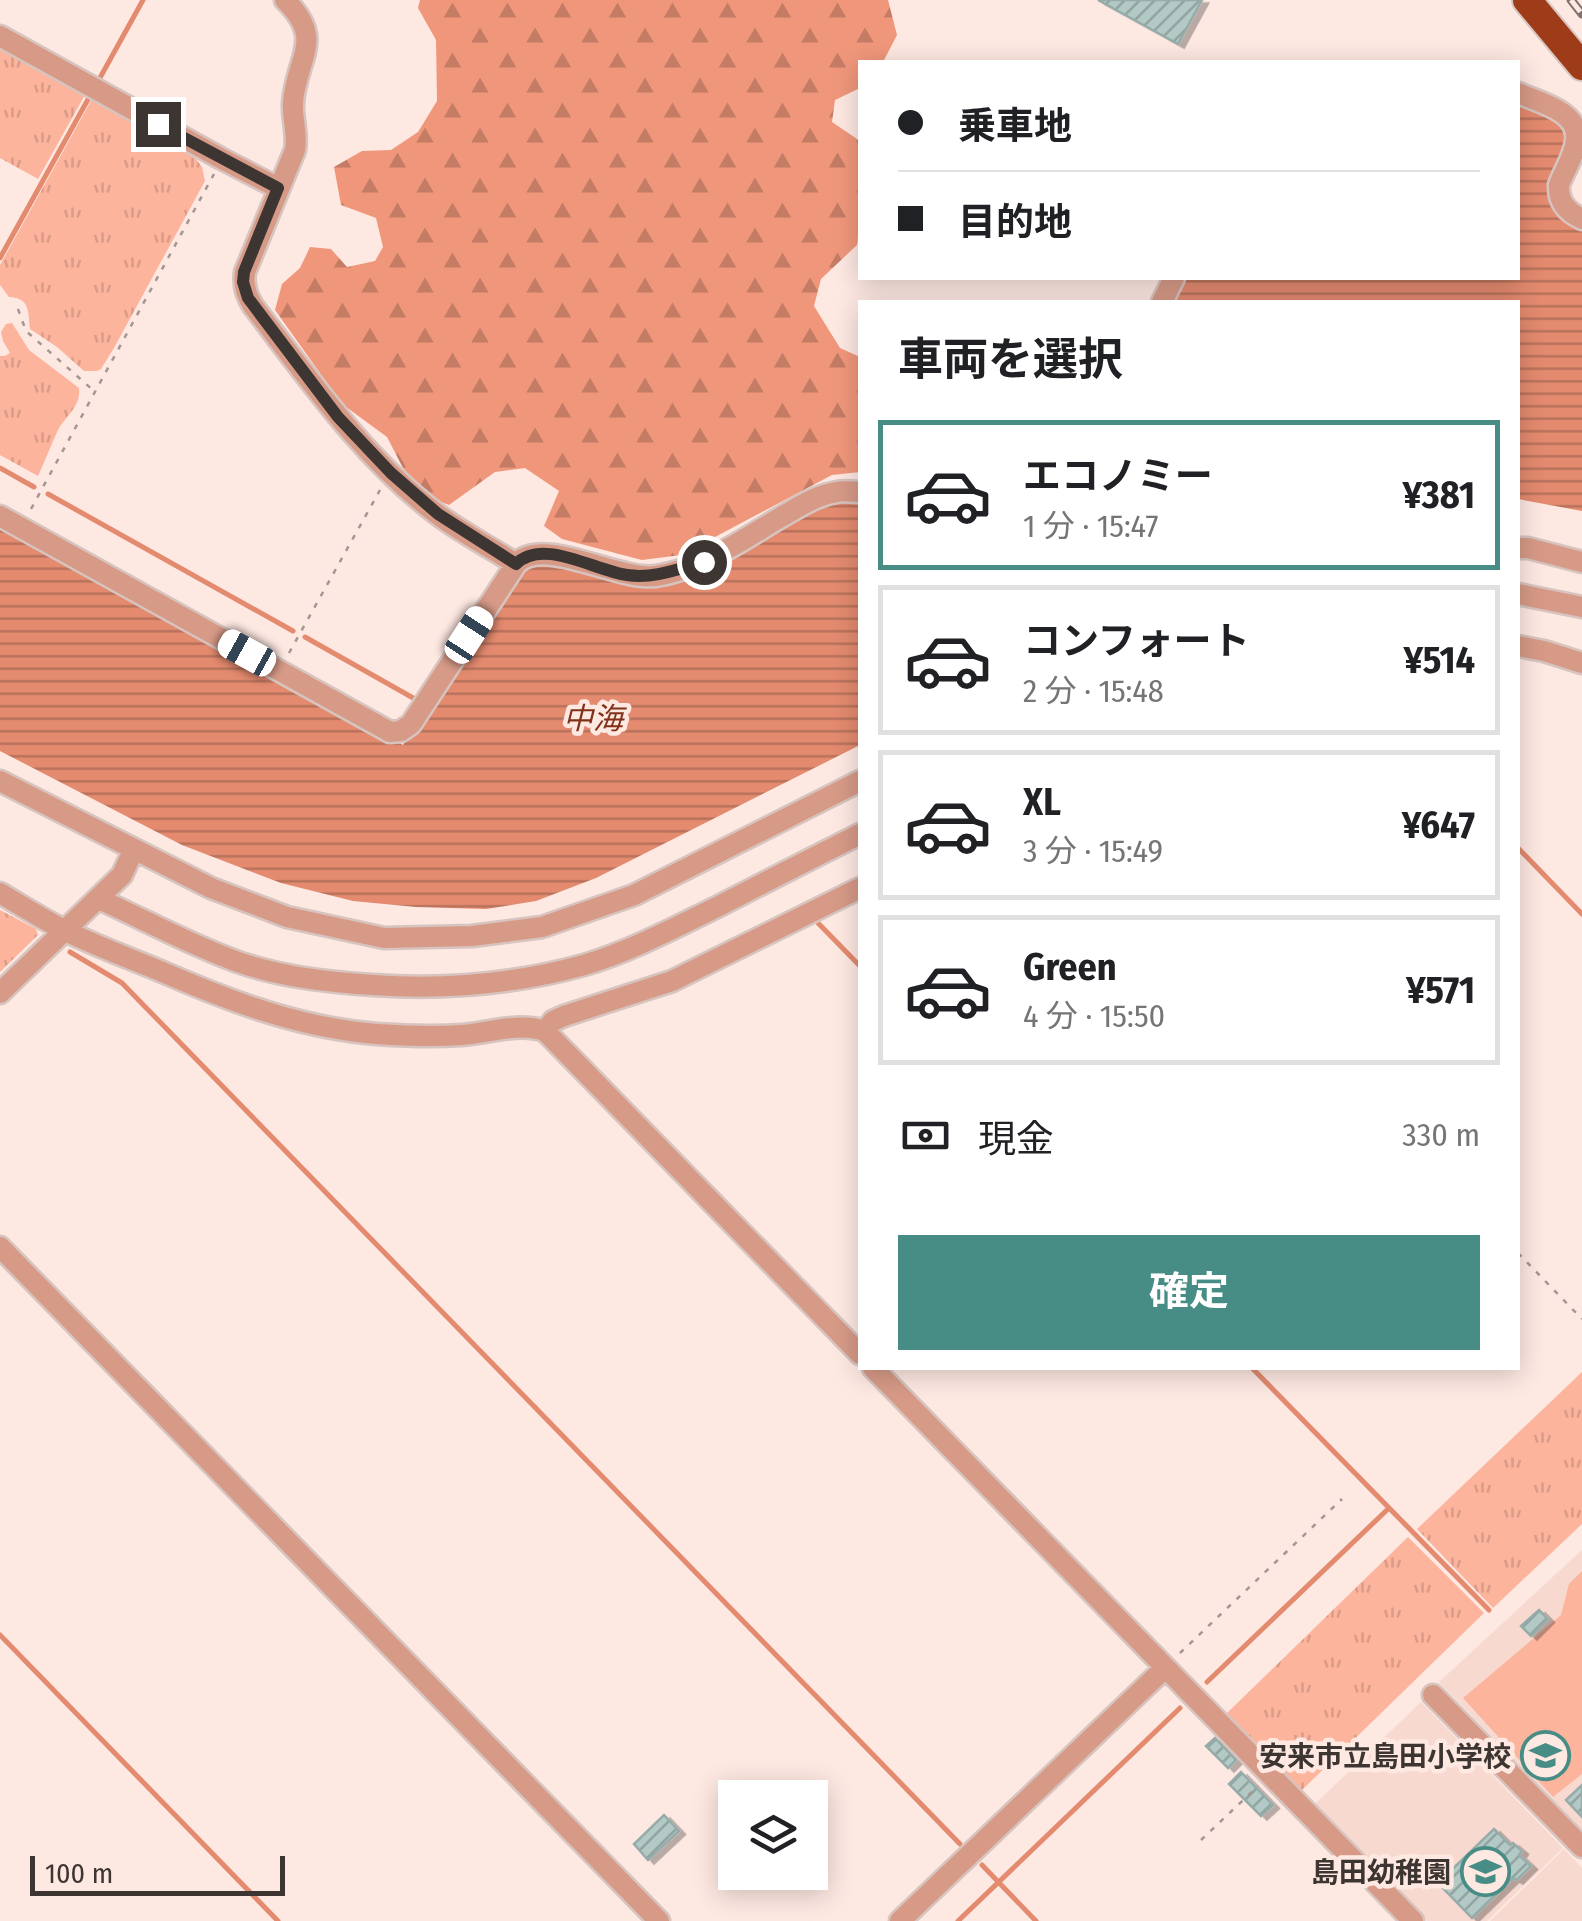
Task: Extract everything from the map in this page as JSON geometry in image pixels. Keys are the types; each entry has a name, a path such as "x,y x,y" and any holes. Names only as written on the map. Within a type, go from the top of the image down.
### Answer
{"highway":[{"path":"1527,0 1582,66"}],"street":[{"path":"285,0 298,13 307,31 292,107 297,137 243,282 253,306 338,417 391,473 512,570"},
{"path":"0,36 278,188"},
{"path":"1520,94 1564,114 1574,125 1577,139 1558,194 1567,211 1582,219"},
{"path":"0,516 390,732 411,724 512,570 530,554 556,554 626,575 656,576 704,562 816,498 840,491 858,492"},
{"path":"1520,548 1582,562"},
{"path":"1520,594 1582,607"},
{"path":"1520,646 1582,662"},
{"path":"0,781 212,888 286,917 384,938 472,936 542,927 634,894 858,782"},
{"path":"96,902 238,962 282,974 320,982 410,988 465,986 518,980 586,964 628,949 858,835"},
{"path":"0,993 122,875 134,849"},
{"path":"545,1030 564,1016 672,981 858,889"},
{"path":"0,893 66,931 270,1014 372,1034 458,1035 520,1027 545,1030 858,1352"},
{"path":"0,1247 658,1921"},
{"path":"875,1370 1413,1921"},
{"path":"900,1921 1165,1668"},
{"path":"1433,1695 1582,1847"}],"path":[{"path":"21,528 222,160"},
{"path":"18,308 26,331 95,392"},
{"path":"280,670 386,480"},
{"path":"1520,1255 1582,1319"},
{"path":"1165,1668 1342,1499"},
{"path":"1200,1840 1270,1775"}],"shaded area":[{"name":"安来市立島田小学校","path":"1582,1550 1582,1830 1439,1682"},
{"path":"1421,1702 1563,1848 1487,1921 1427,1921 1314,1805"},
{"path":"1564,1849 1582,1868 1582,1921 1490,1921"}],"green space":[{"path":"420,0 888,0 897,35 884,60 858,60 858,89 835,100 832,122 858,140 858,237 857,245 821,279 814,306 840,348 858,356 858,472 832,475 681,555 642,560 562,539 544,526 559,491 525,468 495,472 449,505 430,498 403,468 387,437 342,404 275,310 282,284 300,268 310,247 331,249 347,267 375,261 383,247 376,218 341,205 334,167 362,151 391,150 418,132 437,101 436,40 418,8"},
{"path":"0,46 86,93 38,179 0,158"},
{"path":"92,99 196,159 205,181 101,369 84,371 30,329 24,303 9,297 0,285 0,265"},
{"path":"12,323 29,350 79,388 75,406 58,430 38,476 0,455 0,356 10,353 1,332 6,324"},
{"path":"0,910 36,929 38,935 0,972"},
{"path":"1582,1372 1582,1524 1493,1608 1417,1529"},
{"path":"1408,1537 1484,1613 1301,1791 1226,1714"},
{"name":"安来市立島田小学校","path":"1582,1571 1582,1774 1553,1797 1463,1698 1561,1615 1569,1584"}],"water":[{"path":"1520,99 1559,120 1566,142 1550,191 1582,225 1582,511 1520,499 1520,300 1172,300 1181,280 1520,280"},
{"name":"中海","path":"830,499 858,500 858,746 596,878 536,901 486,909 416,907 353,901 281,883 182,845 0,751 0,522 403,745 526,562 700,575"}],"building":[{"path":"1098,0 1202,0 1178,44"},
{"path":"1539,1610 1548,1619 1531,1636 1521,1626"},
{"path":"1215,1738 1236,1760 1228,1768 1206,1746"},
{"path":"1241,1772 1273,1805 1261,1816 1229,1784"},
{"path":"1582,1785 1582,1817 1566,1800"},
{"path":"664,1815 679,1831 648,1860 634,1844"},
{"path":"1494,1829 1522,1851 1519,1855 1531,1866 1472,1918 1438,1883"}],"waterway":[{"path":"96,85 143,0"},
{"path":"0,258 91,94"},
{"path":"0,468 34,487"},
{"path":"48,494 293,631"},
{"path":"305,637 415,699"},
{"path":"1520,850 1582,914"},
{"path":"818,923 858,964"},
{"path":"70,952 122,983 960,1844"},
{"path":"1254,1370 1489,1610"},
{"path":"1207,1682 1389,1508"},
{"path":"0,1635 278,1921"},
{"path":"958,1921 1180,1708"},
{"path":"982,1865 1036,1921"}],"railway":[{"path":"1571,0 1582,14"}],"place":[{"name":"安来市立島田小学校","path":"1546,1756"},
{"name":"島田幼稚園","path":"1486,1872"}],"route":[{"path":"158,124 278,188 244,272 248,298 338,417 391,473 438,514 516,564 530,554 556,554 626,575 656,576 704,562"}]}
